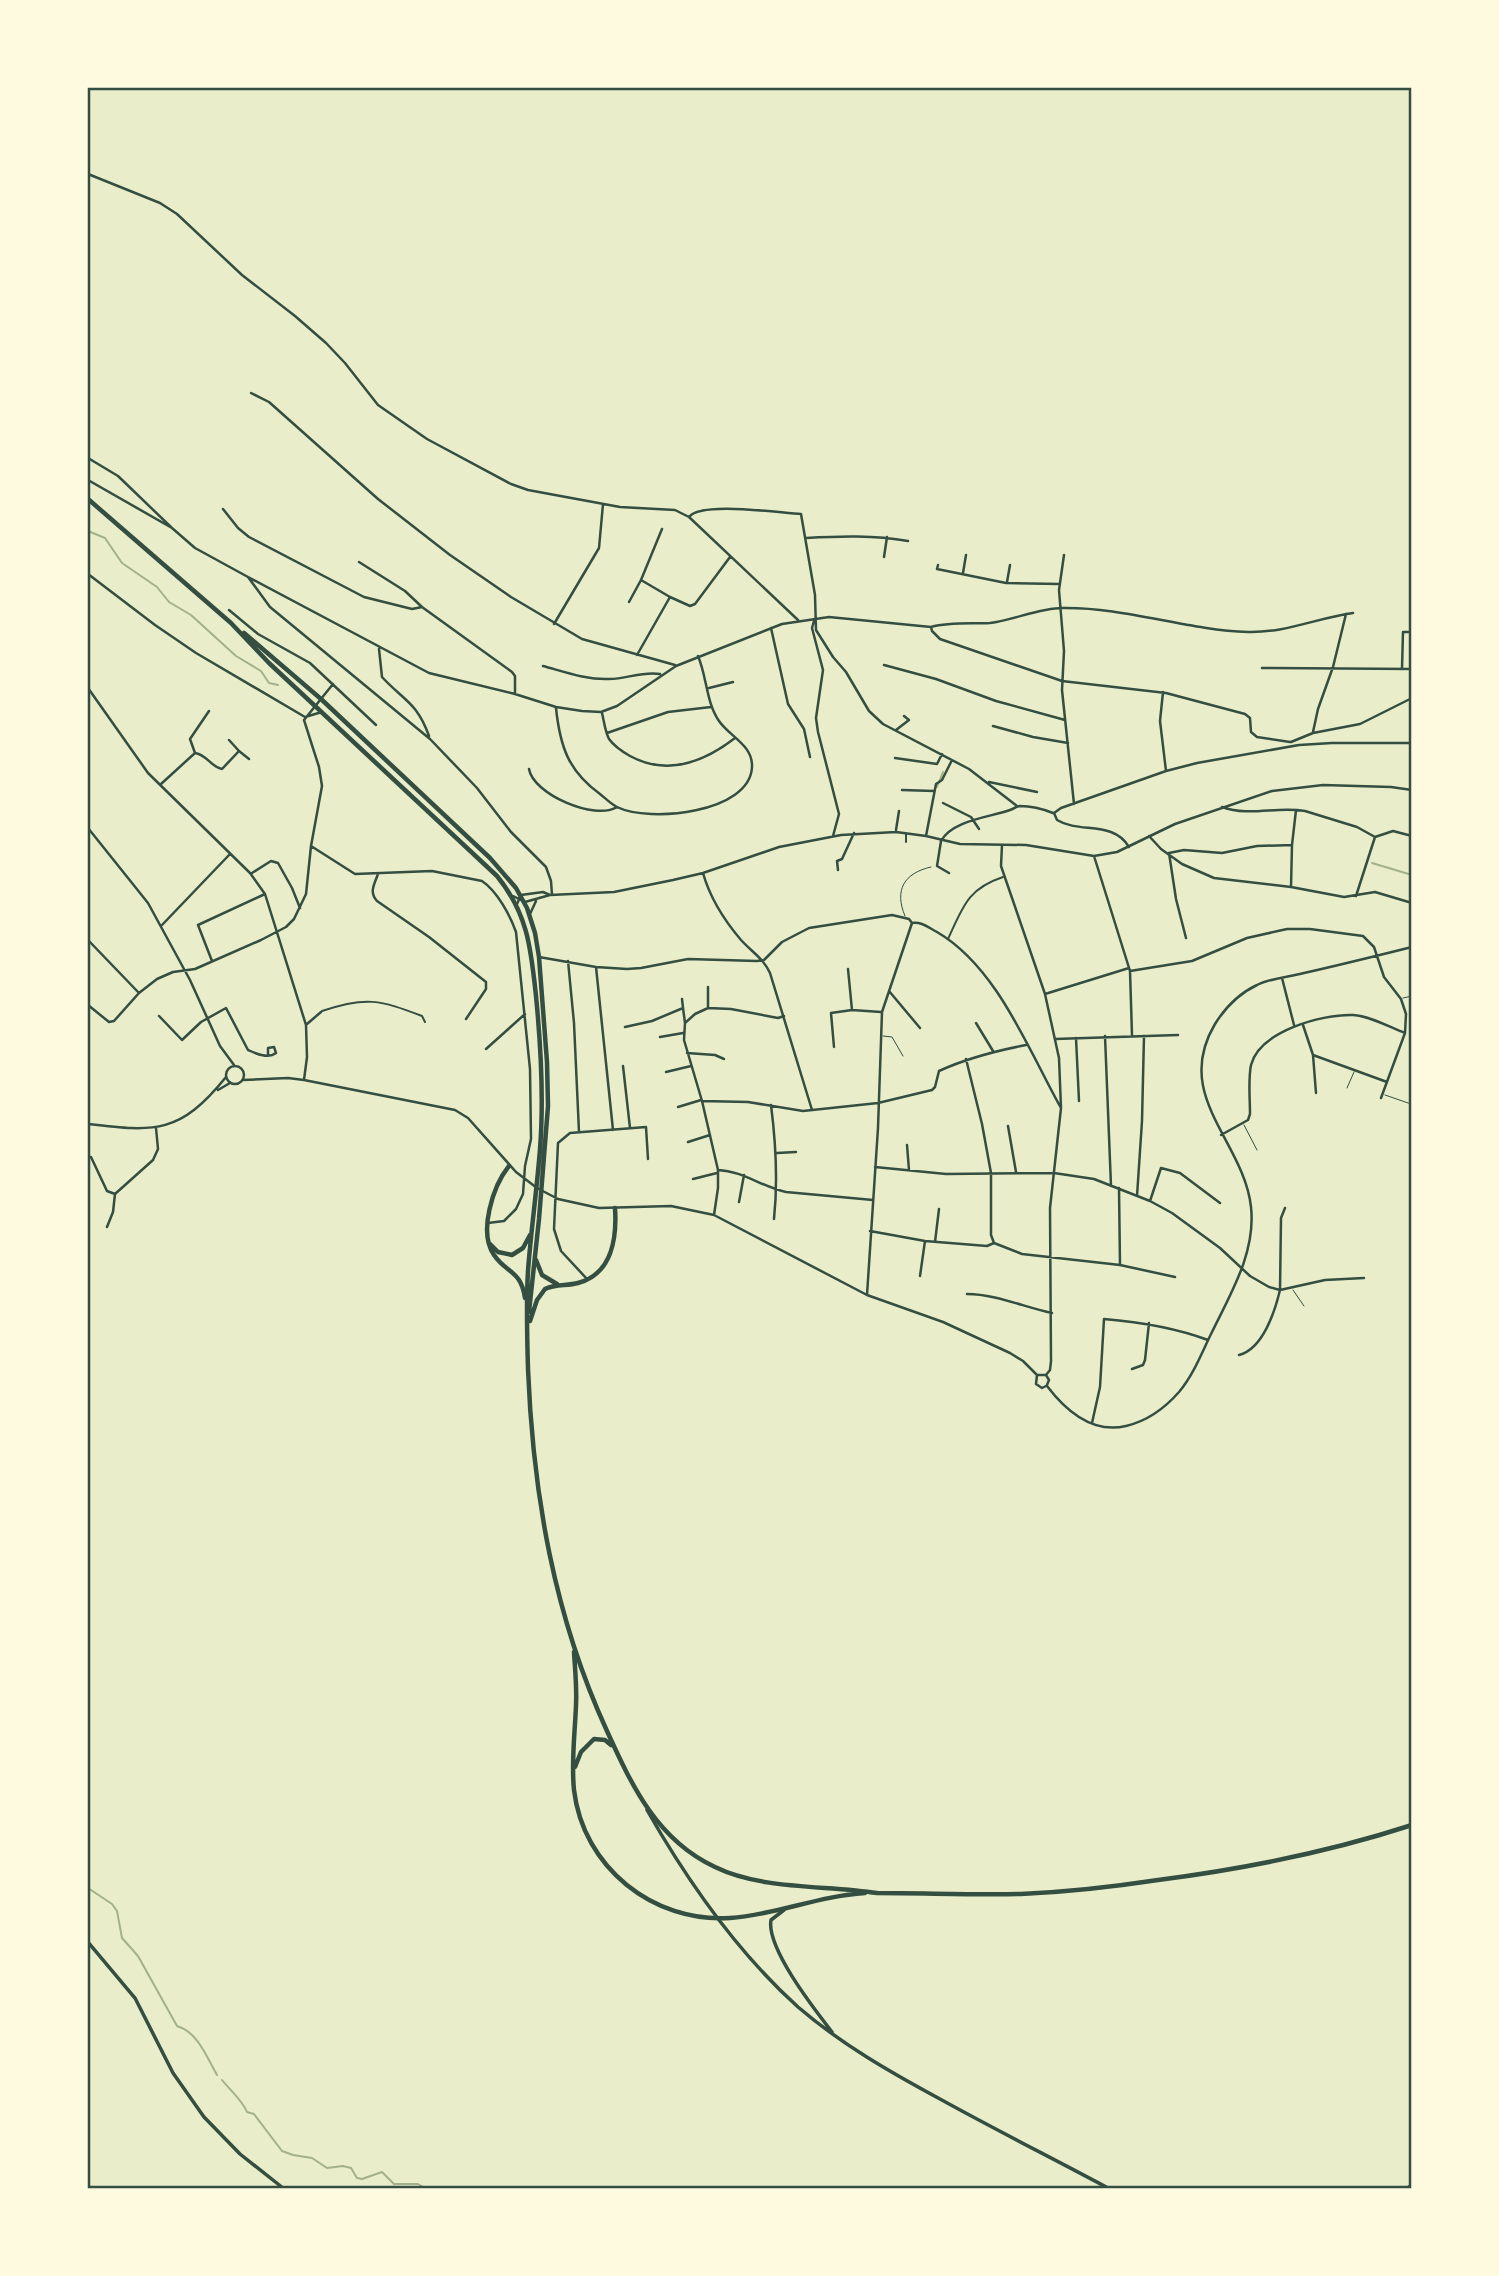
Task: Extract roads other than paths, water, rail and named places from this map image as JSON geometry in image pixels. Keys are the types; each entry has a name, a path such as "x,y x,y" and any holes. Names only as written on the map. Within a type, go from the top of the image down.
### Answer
{"main road":[{"path":"88,499 321,699 490,858 519,900 532,955 541,1062 540,1141 528,1277 530,1412 538,1499 551,1565 573,1648 615,1748 682,1869 741,1947 782,1991 835,2036 909,2082 1108,2189"},
{"path":"230,622 269,663 497,876 512,896 525,902 539,957 548,1106 536,1259 528,1312"},
{"path":"509,1166 498,1181 488,1223 489,1242 492,1253 521,1280 528,1312"},
{"path":"528,1325 541,1293 548,1287 587,1279 601,1269 613,1248 616,1232 615,1208"},
{"path":"489,1242 503,1254 516,1253 523,1248 532,1227"},
{"path":"536,1259 542,1275 561,1285"},
{"path":"573,1648 577,1692 573,1775 582,1824 595,1850 610,1870 633,1891 674,1911 694,1916 740,1917 834,1896 877,1893 1020,1894 1094,1889 1286,1859 1412,1825"},
{"path":"573,1775 581,1752 594,1739 605,1740 615,1748"},
{"path":"647,1810 685,1849 729,1874 749,1879 877,1893"},
{"path":"793,1905 774,1917 770,1930 805,1996 835,2036"},
{"path":"88,1942 135,1998 173,2073 204,2117 240,2154 283,2189"}],"street":[{"path":"88,174 160,203 177,214 242,275 326,343 378,405 427,439 511,484 554,496 603,504 675,509 689,517 798,620"},
{"path":"251,393 269,401 378,499 450,555 554,624 582,639 676,666"},
{"path":"88,458 122,479 172,528 212,559 429,673 556,707 601,712 632,697 676,666 798,620 829,617 894,621 931,627 992,622 1061,607 1250,632 1294,628 1353,613"},
{"path":"88,480 172,528"},
{"path":"554,624 599,548 603,504"},
{"path":"223,509 249,537 363,597 412,610 422,607"},
{"path":"689,517 692,512 700,510 722,509 801,514 815,595 816,630 869,710 883,724 952,760 987,782 1017,806 1055,813 1166,771 1291,744 1412,743"},
{"path":"629,602 662,529"},
{"path":"806,538 887,537 908,541"},
{"path":"884,557 887,537"},
{"path":"963,574 966,555"},
{"path":"1065,555 1060,584 1064,668 1062,681 1074,804"},
{"path":"641,580 690,606 695,604 730,556"},
{"path":"359,562 405,591 422,607 512,672 515,676 515,694"},
{"path":"938,565 937,569 1006,583 1060,584"},
{"path":"1006,583 1010,565"},
{"path":"88,574 196,653 305,718 324,712"},
{"path":"248,577 270,607 345,672 430,739 477,788 511,832 546,867 551,881 551,895"},
{"path":"637,656 670,597"},
{"path":"229,610 258,634 300,656 376,725"},
{"path":"1313,733 1346,614"},
{"path":"815,618 812,628 823,670 817,718 818,732 839,814 833,836"},
{"path":"931,627 940,639 1062,681 1163,692 1245,713 1250,718 1251,732 1256,737 1291,744 1313,733 1360,724 1412,698"},
{"path":"771,628 788,704 804,729 810,757"},
{"path":"1402,668 1403,632 1412,632"},
{"path":"379,647 382,677 412,703 430,739"},
{"path":"556,707 559,736 569,762 589,786 617,807 647,814 682,813 704,808 734,794 744,785 752,766 748,749 725,730 711,707 704,671 698,656"},
{"path":"884,665 936,678 996,701 1065,720"},
{"path":"543,666 606,679 643,673 662,675"},
{"path":"1262,668 1412,669"},
{"path":"707,689 733,682"},
{"path":"88,1005 110,1022 157,979 212,961 286,928 306,894 322,786 305,718 333,684"},
{"path":"88,688 134,756 250,873 265,894 306,1025 307,1057 304,1080"},
{"path":"1163,692 1160,721 1166,771"},
{"path":"607,733 668,712 711,707"},
{"path":"195,753 190,739 209,710"},
{"path":"601,712 613,744 623,752 660,766 686,764 705,758 734,738"},
{"path":"896,730 909,720 904,716"},
{"path":"993,726 1068,743"},
{"path":"229,740 249,759"},
{"path":"195,753 199,753 220,769 239,751"},
{"path":"160,784 195,753"},
{"path":"895,758 937,764 942,754"},
{"path":"926,836 934,791 952,760"},
{"path":"529,769 530,774 545,790 564,802 583,809 606,812 617,807"},
{"path":"987,782 1037,792"},
{"path":"997,790 1001,785"},
{"path":"525,902 551,895 614,892 703,873 779,847 854,833 896,832 960,844 1043,847 1094,856 1129,846 1222,807 1272,791 1344,785 1412,790"},
{"path":"902,790 934,791"},
{"path":"943,803 971,817 979,828"},
{"path":"937,866 944,835 973,821 1017,806"},
{"path":"1222,807 1254,813 1296,810 1357,827 1375,837 1393,831 1412,836"},
{"path":"1291,887 1296,810"},
{"path":"896,832 900,811"},
{"path":"1055,813 1057,820 1066,824 1115,832 1129,846"},
{"path":"88,828 142,895 162,925 208,1018 228,1068 226,1077 215,1091 176,1123 134,1130 88,1124"},
{"path":"838,870 837,861 842,859 854,833"},
{"path":"906,833 906,842"},
{"path":"1149,836 1161,849 1182,864 1214,878 1291,887 1344,897 1375,892 1412,903"},
{"path":"1356,896 1375,837"},
{"path":"1002,845 1004,876 1045,994 1055,1039 1061,1108 1050,1208 1051,1367 1046,1375"},
{"path":"1169,853 1184,849 1222,853 1257,846 1292,845"},
{"path":"311,846 347,871 361,875 432,871 467,876 485,883 503,906 516,932 525,1014 531,1126 523,1194 519,1204 505,1221 488,1223"},
{"path":"162,925 230,853"},
{"path":"1169,853 1176,899 1186,938"},
{"path":"1094,856 1130,970 1132,1035"},
{"path":"250,873 271,861 278,863 300,908"},
{"path":"931,867 937,866 949,873"},
{"path":"703,873 712,897 728,922 744,943 764,960 812,1110"},
{"path":"378,874 372,889 372,895 377,901 429,937 486,982 485,989 466,1019"},
{"path":"948,939 969,896 982,886 1004,876"},
{"path":"519,900 543,892 551,895"},
{"path":"212,961 198,927 199,923 265,894"},
{"path":"530,914 537,899"},
{"path":"539,957 596,967 641,968 702,959 764,960 782,942 808,928 892,915 905,918 948,939 985,974 1061,1108"},
{"path":"867,1295 882,1012 912,923"},
{"path":"1045,994 1130,970 1192,961 1247,938 1287,929 1355,933 1369,941 1378,956 1384,977 1401,999 1406,1014 1405,1033 1382,1096"},
{"path":"88,940 139,993"},
{"path":"1037,1375 1035,1380 1038,1386 1047,1386 1068,1410 1092,1423 1118,1427 1134,1423 1156,1412 1184,1386 1242,1269 1250,1235 1251,1208 1242,1175 1221,1135 1203,1090 1202,1067 1209,1036 1223,1013 1235,1000 1259,984 1412,947"},
{"path":"568,961 575,1023 579,1132"},
{"path":"596,967 613,1130"},
{"path":"848,969 852,1010"},
{"path":"1282,978 1294,1025"},
{"path":"708,987 708,1008"},
{"path":"889,991 920,1028"},
{"path":"682,999 687,1053 702,1101 718,1171 714,1215"},
{"path":"306,1025 321,1012 341,1004 366,1000 422,1016 425,1023"},
{"path":"159,1016 182,1040 208,1018 226,1008 248,1050 263,1056 268,1055"},
{"path":"625,1027 652,1021 683,1008"},
{"path":"685,1023 708,1008 731,1009 778,1018 784,1016"},
{"path":"834,1046 831,1013 852,1010 882,1012"},
{"path":"486,1049 525,1014"},
{"path":"1221,1135 1243,1123 1250,1114 1250,1077 1256,1055 1266,1042 1294,1025 1352,1015 1405,1033"},
{"path":"976,1023 993,1051"},
{"path":"1302,1024 1313,1055 1316,1093"},
{"path":"660,1037 684,1033"},
{"path":"1055,1039 1178,1035"},
{"path":"1105,1036 1111,1186"},
{"path":"1136,1196 1142,1121 1144,1036"},
{"path":"1076,1038 1079,1101"},
{"path":"678,1107 702,1101 729,1100 790,1110 878,1103 932,1090 939,1071 966,1059 1026,1045"},
{"path":"224,1053 234,1065 258,1078"},
{"path":"687,1053 715,1055 724,1059"},
{"path":"1313,1055 1387,1082"},
{"path":"966,1059 991,1173 991,1235 994,1243 1010,1251 1120,1265 1175,1277"},
{"path":"228,1068 234,1065"},
{"path":"623,1066 630,1128"},
{"path":"666,1073 691,1066"},
{"path":"243,1071 243,1080"},
{"path":"226,1077 231,1083"},
{"path":"215,1091 231,1083 258,1078 304,1080 456,1111 468,1118 509,1166 546,1193 587,1206 671,1206 714,1215 867,1295 962,1330 1010,1353 1037,1375 1046,1375"},
{"path":"771,1105 777,1153 774,1219"},
{"path":"1008,1126 1016,1172"},
{"path":"587,1279 562,1251 554,1229 558,1143 565,1135 579,1132 646,1127 648,1159"},
{"path":"107,1227 113,1212 115,1194 153,1160 158,1149 156,1128"},
{"path":"688,1142 710,1135"},
{"path":"907,1145 909,1170"},
{"path":"777,1153 796,1152"},
{"path":"91,1157 107,1191 115,1194"},
{"path":"875,1167 946,1174 1054,1173 1094,1179 1150,1201 1188,1224 1259,1283 1280,1290 1325,1280 1364,1278"},
{"path":"1150,1201 1161,1168 1180,1173 1220,1203"},
{"path":"693,1179 718,1171 744,1175 775,1190 873,1200"},
{"path":"739,1202 744,1175"},
{"path":"1119,1188 1120,1265"},
{"path":"1239,1355 1250,1350 1263,1333 1280,1290 1281,1218 1285,1208"},
{"path":"935,1242 939,1209"},
{"path":"870,1231 935,1242 987,1246 994,1243"},
{"path":"920,1276 925,1241"},
{"path":"967,1294 983,1294 1022,1307 1052,1313"},
{"path":"1092,1423 1099,1394 1104,1319 1168,1326 1208,1340"},
{"path":"1132,1369 1143,1365 1145,1360 1149,1323"},
{"path":"1046,1375 1049,1380 1047,1386"},
{"path":"1407,2189 1412,2184"}],"lane":[{"path":"905,918 899,900 901,888 911,876 931,867"},
{"path":"1401,999 1412,996"},
{"path":"881,1036 892,1037 903,1056"},
{"path":"1346,1088 1354,1070"},
{"path":"1382,1096 1411,1104"},
{"path":"1243,1123 1257,1150"},
{"path":"1292,1288 1304,1306"}],"waterway":[{"path":"88,531 105,538 122,563 157,587 169,602 191,615 236,656 261,671 269,683 278,685"},
{"path":"937,787 943,772"},
{"path":"1372,863 1412,875"},
{"path":"88,1888 112,1904 117,1911 122,1938 138,1956 177,2026 196,2040 217,2075"},
{"path":"222,2080 247,2112 254,2114 282,2151 312,2158 327,2168 351,2168 357,2178 362,2179 382,2172 394,2184 418,2184 425,2188"}]}
